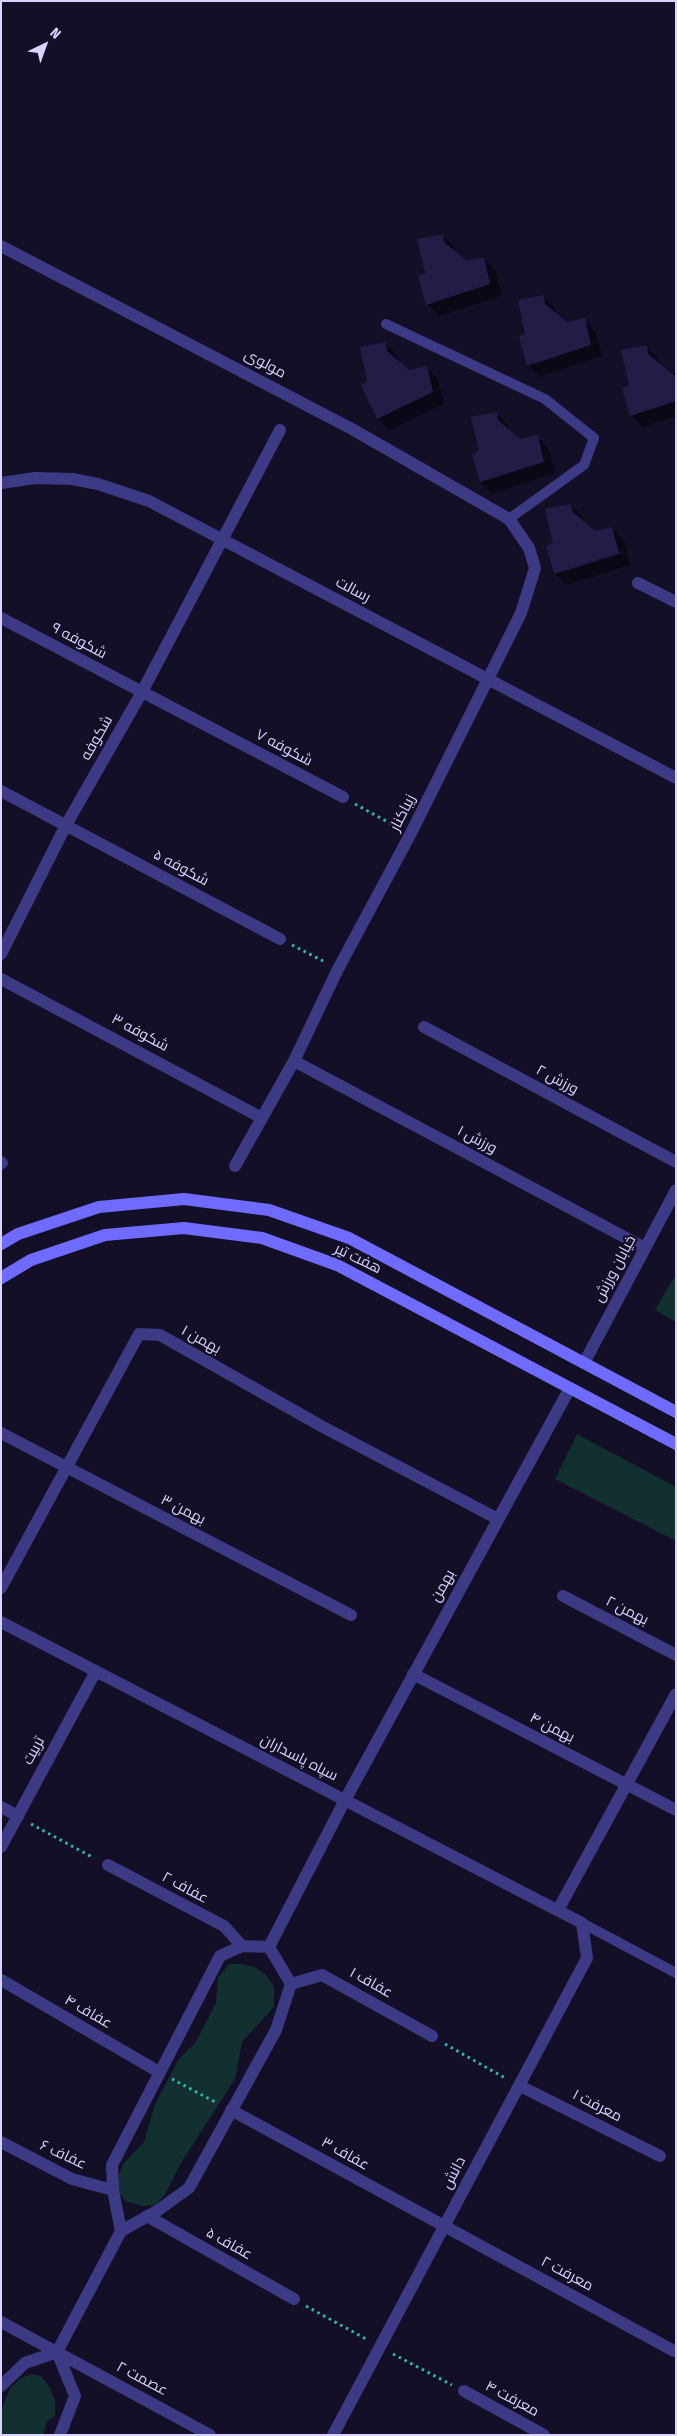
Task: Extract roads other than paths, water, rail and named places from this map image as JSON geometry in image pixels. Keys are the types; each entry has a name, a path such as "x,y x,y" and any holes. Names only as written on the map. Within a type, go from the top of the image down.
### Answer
{"main road":[{"name":"هفت تیر","path":"1,1244 18,1234 99,1207 184,1199 269,1210 349,1238 676,1412"},
{"name":"هفت تیر","path":"1,1278 30,1260 105,1235 184,1228 262,1238 337,1264 676,1444"}],"street":[{"name":"مولوی","path":"1,246 334,419 509,519"},
{"name":"شکوفه","path":"1,954 66,825 142,692 280,430"},
{"name":"رسالت","path":"1,483 35,478 63,478 98,484 149,501 676,778"},
{"name":"زیباکنار","path":"235,1166 294,1061 338,969 410,835 521,613 535,568 528,548 509,519"},
{"path":"638,583 676,602"},
{"name":"شکوفه ۹","path":"1,618 142,692"},
{"name":"شکوفه ۷","path":"142,692 344,797"},
{"name":"شکوفه ۵","path":"1,791 280,939"},
{"name":"شکوفه ۳","path":"1,979 262,1118"},
{"name":"ورزش ۲","path":"424,1027 676,1162"},
{"name":"ورزش ۱","path":"294,1061 645,1248"},
{"name":"خیابان ورزش","path":"584,1363 676,1190"},
{"name":"بهمن ۱","path":"1,1588 139,1334 160,1335 323,1427 498,1519"},
{"name":"بهمن","path":"270,1947 345,1800 570,1388"},
{"name":"بهمن ۳","path":"1,1433 351,1615"},
{"name":"بهمن ۲","path":"563,1596 676,1655"},
{"name":"سپاه پاسداران","path":"1,1622 582,1923"},
{"name":"تربیت","path":"1,1847 96,1671"},
{"name":"بهمن ۴","path":"414,1674 676,1810"},
{"path":"558,1910 676,1694"},
{"path":"1,1808 18,1816"},
{"name":"عفاف ۲","path":"108,1865 224,1926 242,1946"},
{"name":"دانش","path":"334,2435 587,1958 582,1923"},
{"path":"1,2386 25,2363 57,2352 121,2231 188,2188 276,2030 291,1984 270,1947 242,1946 220,1956 159,2072 112,2165 113,2190 121,2231"},
{"name":"عفاف ۱","path":"291,1984 322,1975 432,2036"},
{"name":"عفاف ۴","path":"1,1980 159,2072"},
{"name":"معرفت ۱","path":"520,2086 660,2156"},
{"name":"عفاف ۳","path":"231,2110 444,2226"},
{"name":"عفاف ۶","path":"1,2142 72,2179 113,2190"},
{"name":"عفاف ۵","path":"147,2216 294,2299"},
{"name":"معرفت ۲","path":"444,2226 674,2351"},
{"name":"عصمت ۲","path":"1,2322 210,2435"},
{"path":"57,2352 75,2396 60,2435"},
{"name":"معرفت ۴","path":"464,2391 544,2435"}],"lane":[{"path":"386,324 546,399 594,438 584,465 509,519"},
{"path":"582,1923 676,1973"}]}
